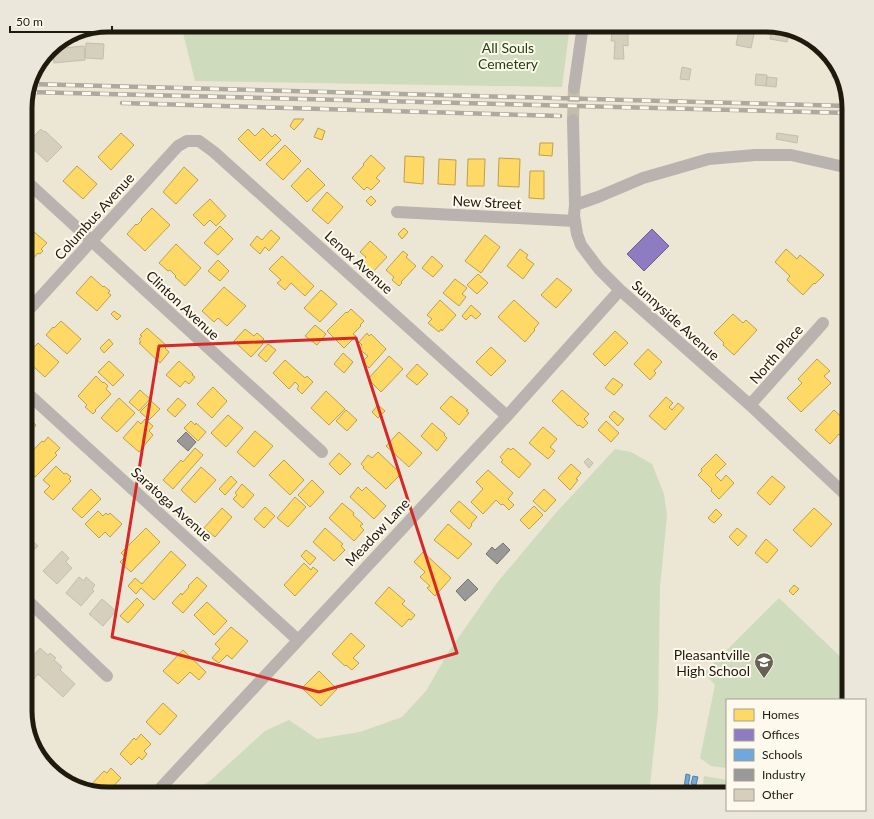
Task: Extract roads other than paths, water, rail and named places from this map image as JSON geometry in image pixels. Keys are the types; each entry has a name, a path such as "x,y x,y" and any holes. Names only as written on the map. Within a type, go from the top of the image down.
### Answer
{"street":[{"path":"574,88 581,32"},
{"name":"Sunnyside Avenue","path":"573,120 574,215 577,234 581,245 599,268 620,290 750,406 842,491"},
{"name":"Columbus Avenue","path":"32,306 178,146 187,141"},
{"name":"Lenox Avenue","path":"187,141 199,141 214,152 507,416"},
{"path":"575,205 643,178 709,159 755,155 791,155 842,166"},
{"name":"Clinton Avenue","path":"32,186 322,452"},
{"name":"New Street","path":"397,212 575,221"},
{"name":"Meadow Lane","path":"162,787 507,416 620,290"},
{"name":"North Place","path":"750,406 823,323"},
{"name":"Saratoga Avenue","path":"32,397 298,640"},
{"path":"32,605 107,676"}],"tunnel":[{"path":"573,120 574,88"}],"railway":[{"path":"36,84 842,106"},
{"path":"34,92 842,113"},
{"path":"122,103 560,116"}],"place":[{"name":"Pleasantville High School","path":"764,679"}],"park label":[{"name":"All Souls Cemetery","path":"508,56"}]}
